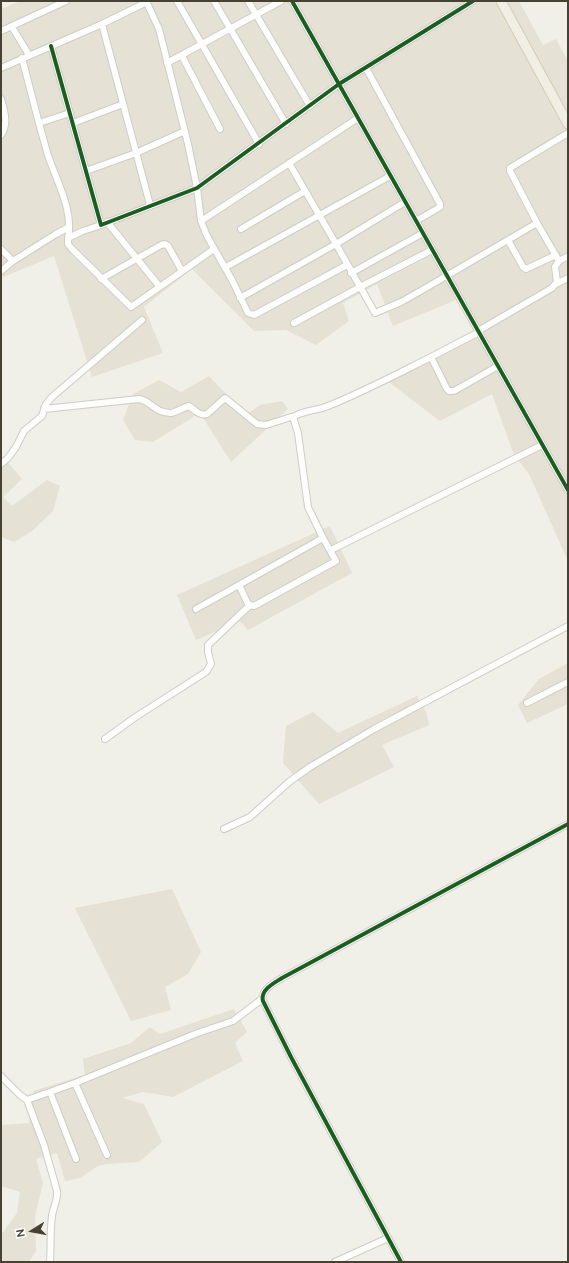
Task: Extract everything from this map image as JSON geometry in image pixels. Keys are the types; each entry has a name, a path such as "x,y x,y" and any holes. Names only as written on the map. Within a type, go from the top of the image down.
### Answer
{"main road":[{"path":"501,1 568,124"}],"street":[{"path":"177,1 259,144"},
{"path":"214,1 286,124"},
{"path":"248,1 310,106"},
{"path":"168,63 281,1"},
{"path":"292,1 568,490"},
{"path":"460,1 463,7"},
{"path":"68,238 197,188 339,84 473,1"},
{"path":"1,31 63,2"},
{"path":"1,68 25,56 102,24 147,2 159,30 168,63 197,188 201,221 214,249 226,267 248,313 254,315 347,265"},
{"path":"102,24 150,205"},
{"path":"12,27 25,56 39,123 50,163 66,208 69,227 68,244 72,249 131,307 214,249"},
{"path":"50,46 86,172 104,224 137,258 160,286"},
{"path":"182,56 220,129"},
{"path":"366,68 440,204 440,207 416,221"},
{"path":"1,99 5,118 4,130 1,135"},
{"path":"73,123 123,104"},
{"path":"39,123 70,113"},
{"path":"201,221 358,118"},
{"path":"86,172 185,132"},
{"path":"559,261 537,223 510,171 510,168 568,133"},
{"path":"289,163 375,313 401,302 537,223"},
{"path":"226,267 390,176"},
{"path":"241,230 305,191"},
{"path":"240,298 336,244 406,202"},
{"path":"1,272 13,261 69,227"},
{"path":"351,273 423,233"},
{"path":"508,240 526,269 556,255"},
{"path":"101,278 165,244 168,246 182,271"},
{"path":"1,249 13,261"},
{"path":"294,323 432,250"},
{"path":"556,284 557,280 555,268 559,261 568,256"},
{"path":"44,409 140,398 159,411 173,412 189,406 196,412 203,415 207,414 225,398 257,424 266,425 301,413 329,406 373,386 478,332 568,278"},
{"path":"1,464 13,452 24,431 40,418 46,404 52,397 142,320"},
{"path":"431,357 447,389 450,391 454,391 498,366"},
{"path":"105,739 134,718 206,672 211,664 208,645 250,605 254,606 336,561 308,507 298,433 293,417"},
{"path":"331,550 542,445"},
{"path":"196,609 323,538"},
{"path":"239,585 250,605"},
{"path":"224,828 250,817 289,782 310,767 374,729 568,626"},
{"path":"527,703 568,682"},
{"path":"27,1100 75,1083 195,1034 233,1021 262,999 266,989 282,978 568,824"},
{"path":"262,999 291,1057 401,1262"},
{"path":"1,1076 27,1100 44,1145 57,1191 58,1196 52,1215 50,1235 50,1262"},
{"path":"75,1083 107,1155"},
{"path":"50,1092 76,1159"},
{"path":"335,1262 388,1238"}],"shaded area":[{"path":"21,1 519,1 543,45 556,39 568,61 568,561 529,474 514,455 492,394 440,421 386,380 476,330 456,300 393,326 377,284 343,303 349,321 316,345 286,330 254,331 192,269 144,307 163,353 92,377 54,256 1,278 1,9"},
{"path":"209,376 246,415 260,405 282,401 288,409 231,462 200,413 153,442 135,440 123,420 133,394 159,380 181,392"},
{"path":"5,459 22,479 3,497 12,506 47,480 60,486 53,511 32,531 14,542 1,537 1,462"},
{"path":"330,526 352,573 248,630 240,621 196,640 177,595"},
{"path":"568,663 568,704 527,723 518,705 539,679"},
{"path":"417,696 426,712 429,725 382,745 394,767 319,804 283,763 286,726 313,712 338,733"},
{"path":"172,889 201,952 188,974 165,987 171,1010 131,1021 75,908"},
{"path":"234,1009 247,1032 235,1043 243,1061 173,1097 143,1092 122,1098 144,1104 162,1142 139,1162 98,1166 80,1178 65,1181 57,1153 36,1159 43,1183 35,1216 36,1251 29,1262 1,1262 1,1235 17,1213 20,1192 1,1186 1,1125 29,1123 33,1091 85,1075 83,1059 131,1043 150,1027 160,1034"}],"cycle path":[{"path":"292,1 568,490"},
{"path":"51,46 101,225 197,188 339,84 473,1"},
{"path":"401,1262 291,1057 263,1001 264,993 268,987 282,978 568,824"}]}
